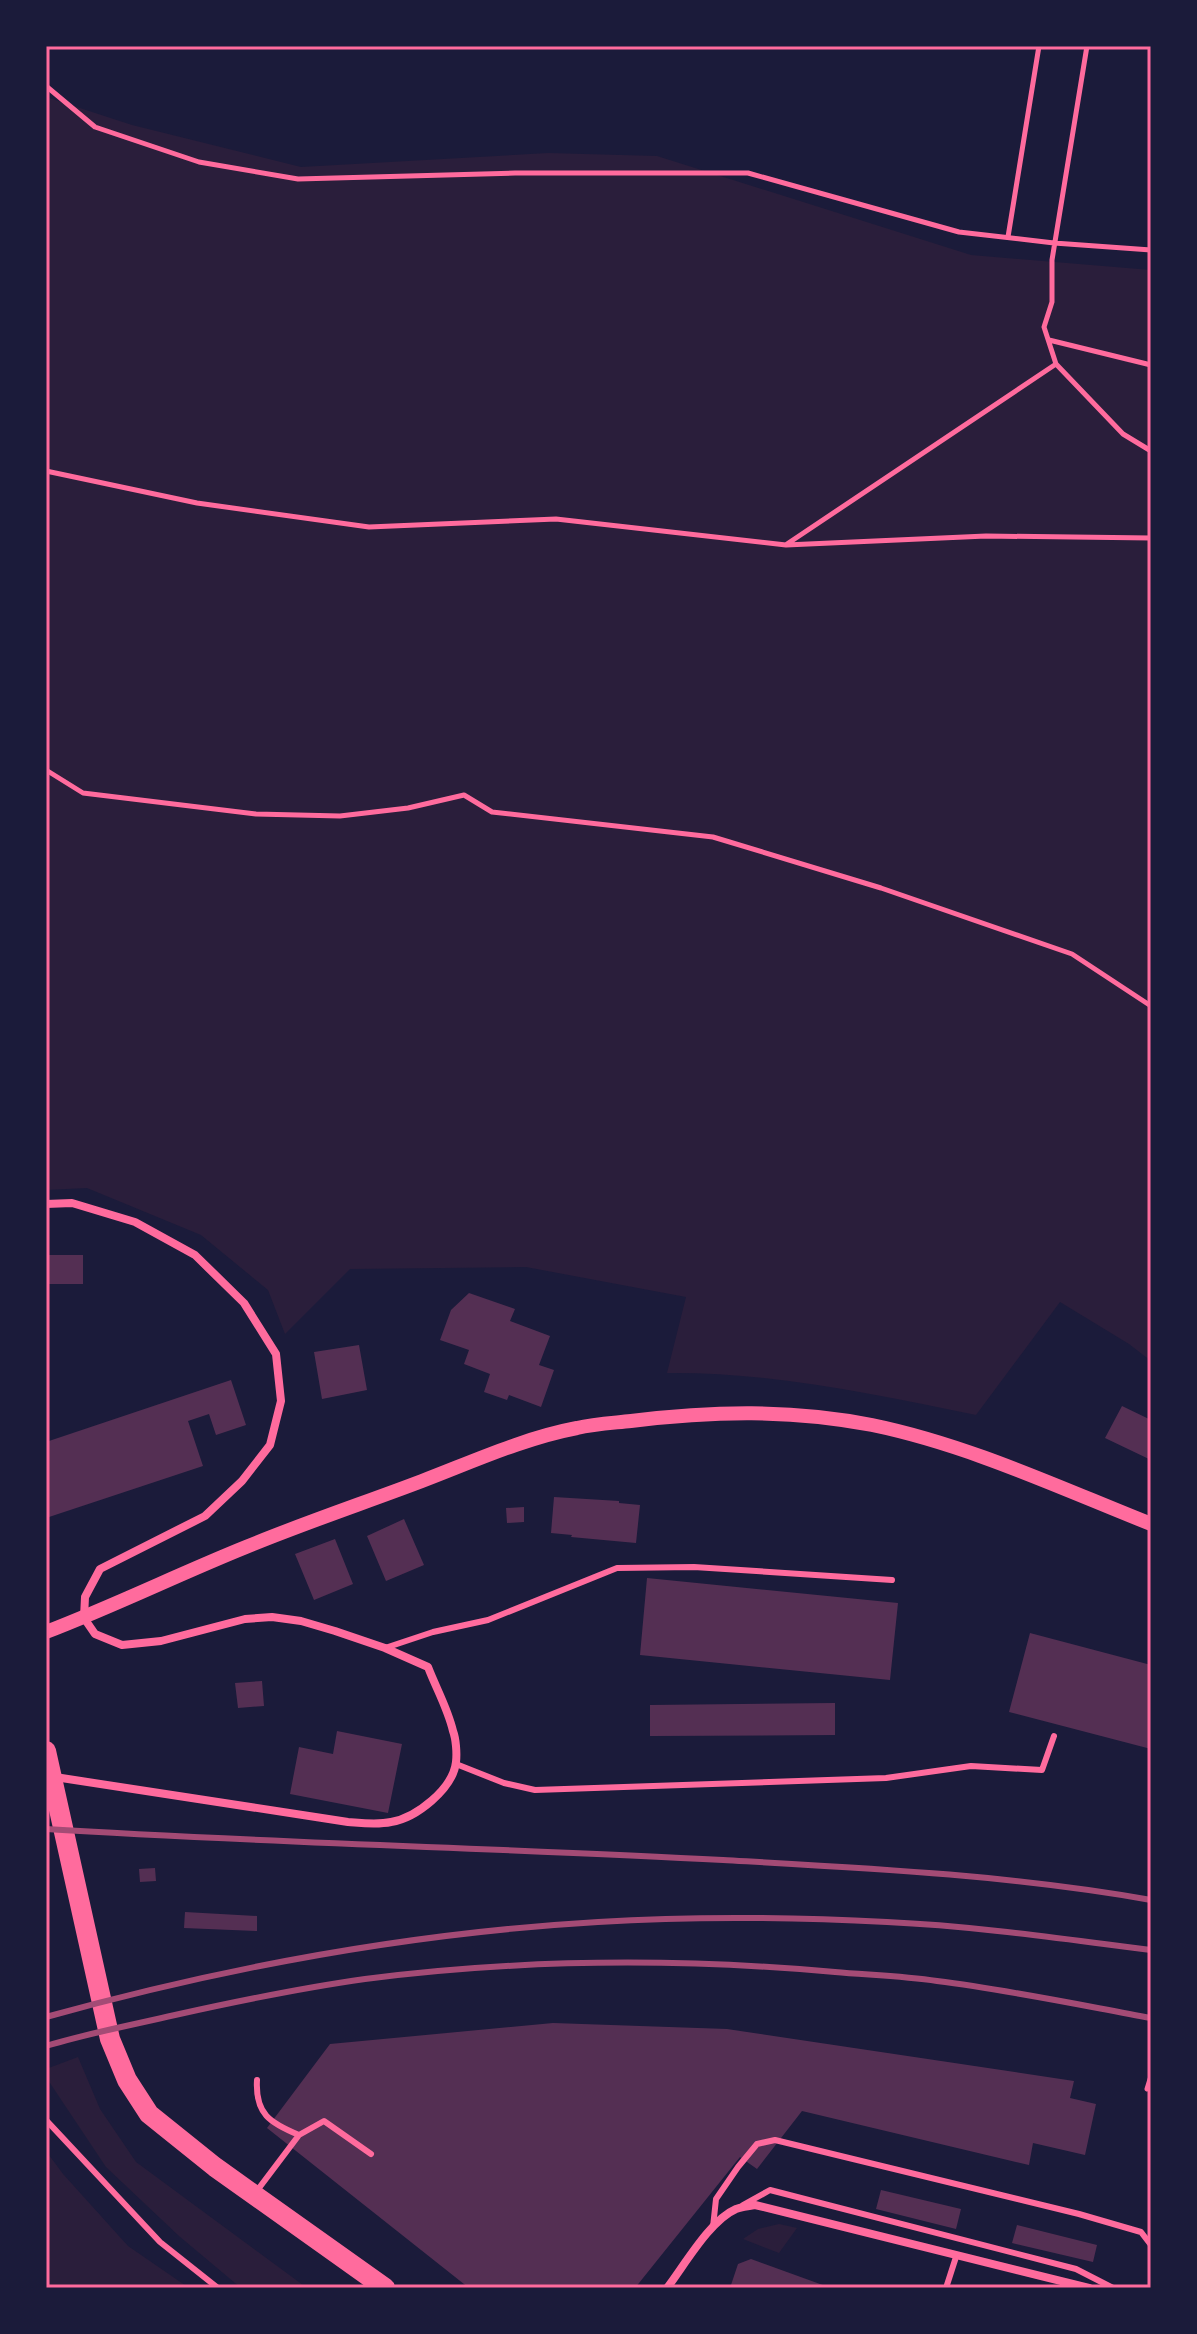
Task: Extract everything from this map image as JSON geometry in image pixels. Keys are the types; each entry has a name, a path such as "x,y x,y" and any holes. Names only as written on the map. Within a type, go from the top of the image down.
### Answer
{"main road":[{"path":"46,1751 110,2039 127,2080 149,2114 254,2195 385,2288"}],"street":[{"path":"46,1204 72,1203 135,1222 195,1255 244,1303 276,1354 281,1401 270,1445 242,1481 205,1516 100,1569 85,1597 84,1618 95,1634 122,1645 161,1641 245,1619 272,1617 301,1621 385,1648 428,1667 454,1732 456,1764 430,1804 411,1816 377,1823 348,1822 46,1776"},
{"path":"46,1632 248,1546 515,1446 576,1428 666,1416 771,1412 873,1426 930,1440 990,1460 1151,1524"},
{"path":"667,2288 713,2228 731,2211 755,2205 1089,2288"}],"lane":[{"path":"385,1648 433,1632 488,1620 617,1568 694,1567 892,1580"},
{"path":"456,1764 504,1783 535,1790 886,1778 971,1766 1042,1770 1054,1736"},
{"path":"257,2080 256,2097 262,2114 299,2135"},
{"path":"46,2120 160,2242 218,2288"},
{"path":"254,2195 299,2135 324,2121 371,2154"},
{"path":"713,2228 716,2199 738,2167 757,2144 775,2140 1079,2214 1141,2232 1151,2245"},
{"path":"739,2207 770,2190 1076,2269 1113,2288"},
{"path":"946,2288 956,2257"}],"path":[{"path":"1008,237 1039,46"},
{"path":"1087,46 1054,243 1052,302 1044,327 1056,364 1123,434 1151,451"},
{"path":"46,86 95,127 199,162 298,179 515,173 748,173 959,232 1151,250"},
{"path":"1048,340 1151,365"},
{"path":"786,545 1056,364"},
{"path":"46,471 197,503 369,527 556,519 786,545 986,536 1151,538"},
{"path":"46,770 83,793 256,814 340,816 408,808 464,795 492,812 713,837 881,888 1072,954 1151,1006"},
{"path":"1147,2089 1151,2076"}],"shaded area":[{"path":"46,97 132,125 301,167 548,153 657,156 971,255 1151,270 1151,1361 1060,1302 976,1415 784,1380 667,1373 686,1297 526,1267 350,1269 285,1334 268,1290 201,1235 87,1188 46,1190"},
{"path":"78,2057 100,2109 136,2162 307,2288 241,2288 179,2236 106,2167 46,2077 46,2069"},
{"path":"46,2151 128,2246 189,2288 46,2288"},
{"path":"779,2224 797,2228 779,2253 743,2239 758,2229"}],"building":[{"path":"46,1255 83,1255 83,1284 46,1284"},
{"path":"469,1293 515,1309 510,1321 550,1336 539,1365 554,1370 541,1407 509,1395 507,1400 484,1392 490,1374 464,1364 469,1350 440,1340 451,1310"},
{"path":"359,1345 367,1390 322,1399 314,1352"},
{"path":"231,1380 246,1425 216,1435 209,1414 188,1421 203,1466 46,1518 46,1442"},
{"path":"1122,1406 1151,1420 1151,1460 1105,1438"},
{"path":"554,1497 640,1505 636,1543 551,1533"},
{"path":"524,1507 524,1522 507,1523 506,1508"},
{"path":"404,1519 424,1565 386,1581 367,1536"},
{"path":"335,1539 353,1584 314,1600 295,1554"},
{"path":"647,1578 898,1603 890,1680 640,1655"},
{"path":"1030,1633 1151,1665 1151,1749 1009,1712"},
{"path":"262,1681 264,1706 238,1708 235,1683"},
{"path":"835,1703 835,1735 650,1736 650,1705"},
{"path":"337,1731 402,1744 388,1813 290,1794 299,1747 333,1754"},
{"path":"155,1868 156,1881 140,1882 139,1869"},
{"path":"185,1912 257,1916 257,1931 184,1928"},
{"path":"553,2023 727,2029 1074,2081 1070,2098 1096,2104 1085,2155 1033,2143 1029,2165 802,2111 757,2169 740,2157 635,2288 469,2288 267,2128 330,2044"},
{"path":"881,2190 961,2209 956,2229 876,2209"},
{"path":"1017,2225 1097,2245 1093,2262 1012,2243"},
{"path":"751,2259 831,2288 730,2288 738,2264"}],"railway":[{"path":"46,1829 830,1866 991,1878 1151,1900"},
{"path":"46,2017 182,1983 319,1955 458,1934 598,1922 742,1918 887,1922 986,1930 1151,1950"},
{"path":"46,2046 199,2010 341,1983 424,1972 541,1964 717,1964 912,1978 1018,1993 1151,2018"}]}
